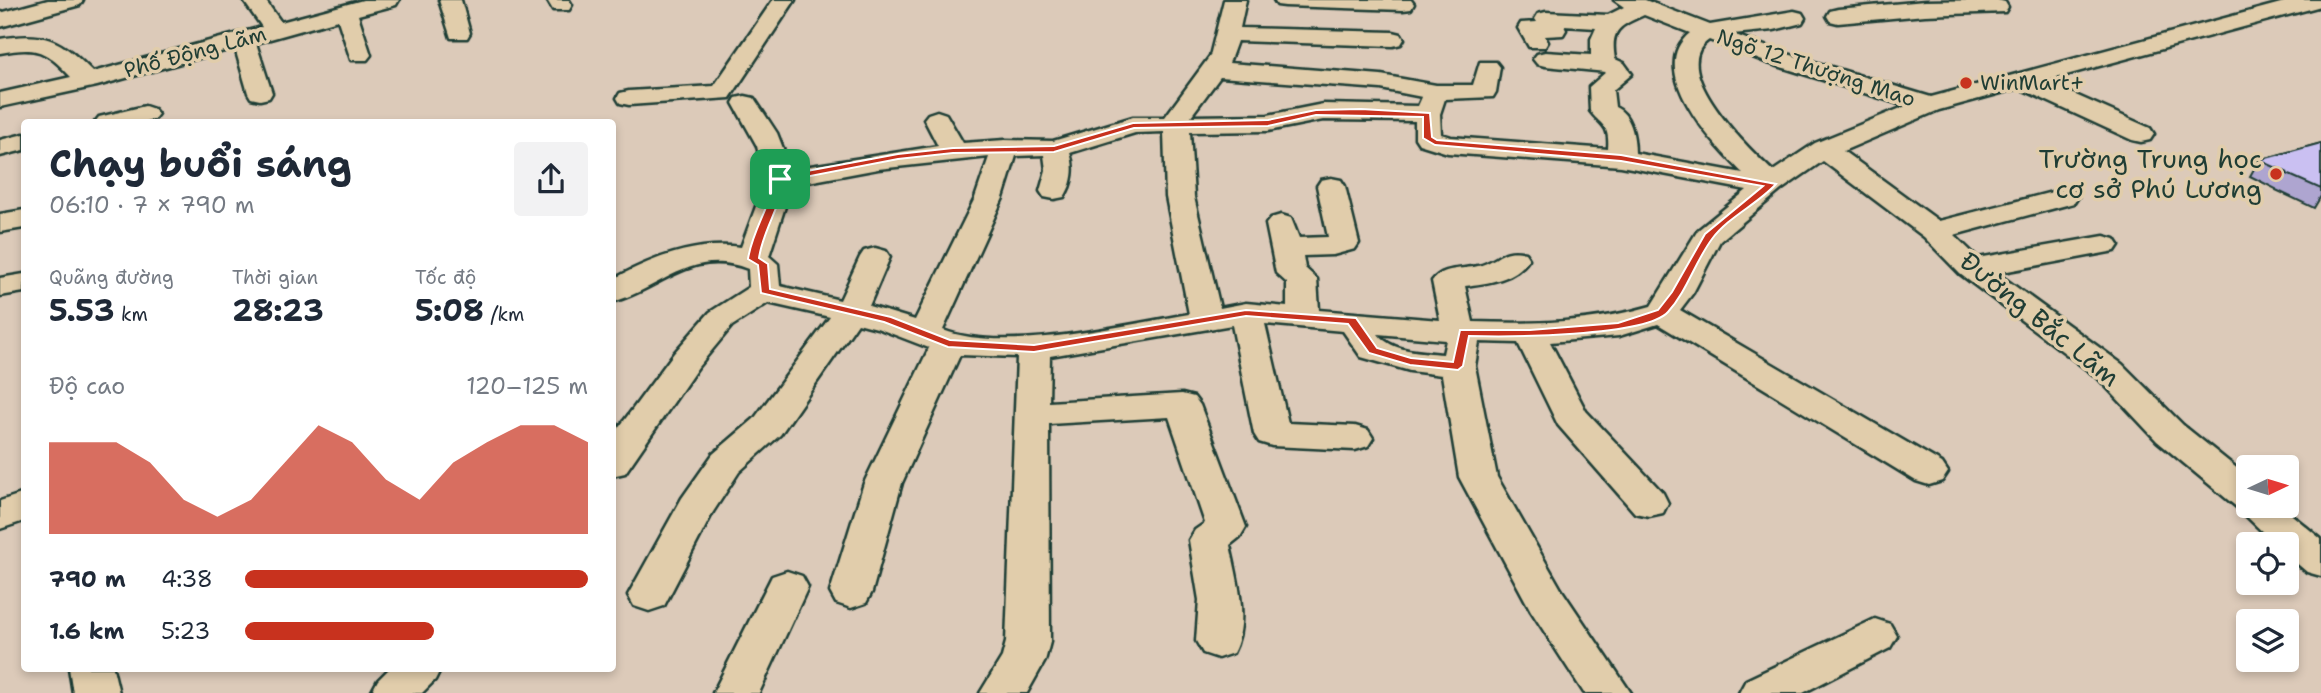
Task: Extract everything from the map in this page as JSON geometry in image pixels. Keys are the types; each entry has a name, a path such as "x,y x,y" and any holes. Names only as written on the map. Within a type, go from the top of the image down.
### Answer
{"street":[{"path":"0,20 72,0"},
{"path":"254,0 275,30"},
{"name":"Phố Động Lãm","path":"0,100 88,81 166,50 243,38 388,0"},
{"path":"450,0 459,33"},
{"path":"629,99 721,93 783,0"},
{"path":"1206,319 1180,197 1175,124 1222,57 1235,0"},
{"path":"1285,0 1404,2 1381,82"},
{"path":"1838,16 1925,8 1997,7 1991,0"},
{"path":"618,447 721,319 765,291 887,320 936,338 1034,349 1246,313 1352,321 1373,350 1410,362 1460,343 1619,326 1662,313 1677,293 1708,236 1772,184 1824,149 1930,105 2096,63 2317,0"},
{"path":"1604,63 1601,36 1609,22 1634,4"},
{"name":"Ngõ 12 Thượng Mao","path":"1634,4 1773,57 1930,105"},
{"path":"346,11 359,55"},
{"path":"1772,184 1741,158 1695,99 1685,50 1707,32 1794,18"},
{"path":"1609,22 1546,19 1555,30 1529,29 1541,51 1604,63 1616,68 1620,74 1601,87 1603,111 1614,116 1622,141 1621,158"},
{"path":"1227,34 1393,39"},
{"path":"243,38 260,93"},
{"path":"0,46 29,40 54,46 88,81"},
{"path":"780,179 864,162 953,150 1054,149 1127,126 1268,123 1316,113 1363,125 1432,103 1484,92 1488,67"},
{"path":"1213,69 1381,82 1432,103"},
{"path":"2021,80 2141,134"},
{"path":"745,103 763,127 780,179 778,192 756,243 753,259"},
{"path":"1432,103 1428,138 1435,142 1621,158 1748,182 1772,184"},
{"path":"122,119 145,114"},
{"path":"937,119 953,150"},
{"path":"0,148 21,143"},
{"path":"850,592 883,482 989,198 1005,148"},
{"path":"1054,149 1060,157 1054,191"},
{"name":"Đường Bắc Lãm","path":"1824,149 1934,231 1971,268 2110,371 2170,433 2236,488"},
{"path":"1303,316 1302,279 1291,273 1284,236 1333,246 1344,243 1331,186"},
{"path":"1934,231 2064,197"},
{"path":"0,223 21,220"},
{"path":"1971,268 2104,245"},
{"path":"616,291 674,261 716,255 742,255 763,264 765,291"},
{"path":"649,595 695,508 726,463 768,427 851,311 875,257"},
{"path":"1514,260 1489,274 1448,281 1460,343 1478,477 1546,600 1608,693"},
{"path":"0,287 21,284"},
{"path":"1246,313 1272,434 1355,438"},
{"path":"1662,313 1929,472"},
{"path":"1530,334 1571,417 1649,503"},
{"path":"1003,693 1023,661 1028,642 1034,349"},
{"path":"1031,414 1182,405 1226,527 1209,540 1220,600 1218,641"},
{"path":"0,515 21,508"},
{"path":"2270,518 2320,559"},
{"path":"736,693 787,587"},
{"path":"1762,693 1875,636"},
{"path":"92,672 96,693"},
{"path":"394,693 415,672"}],"building":[{"path":"2321,143 2321,189 2259,160"}],"place":[{"name":"WinMart+","path":"1966,83"},
{"name":"Trường Trung học cơ sở Phú Lương","path":"2276,174"}],"route":[{"path":"1323,112 1361,112 1427,114 1428,138 1448,145 1621,158 1748,182 1772,184 1708,236 1677,293 1662,313 1619,326 1530,334 1464,332 1458,366 1410,362 1373,350 1352,321 1246,313 1034,349 948,344 887,320 765,291 765,269 763,264 753,259 756,243 778,192 780,179 898,156 953,150 1054,149 1133,125 1268,123 1323,112"}]}
